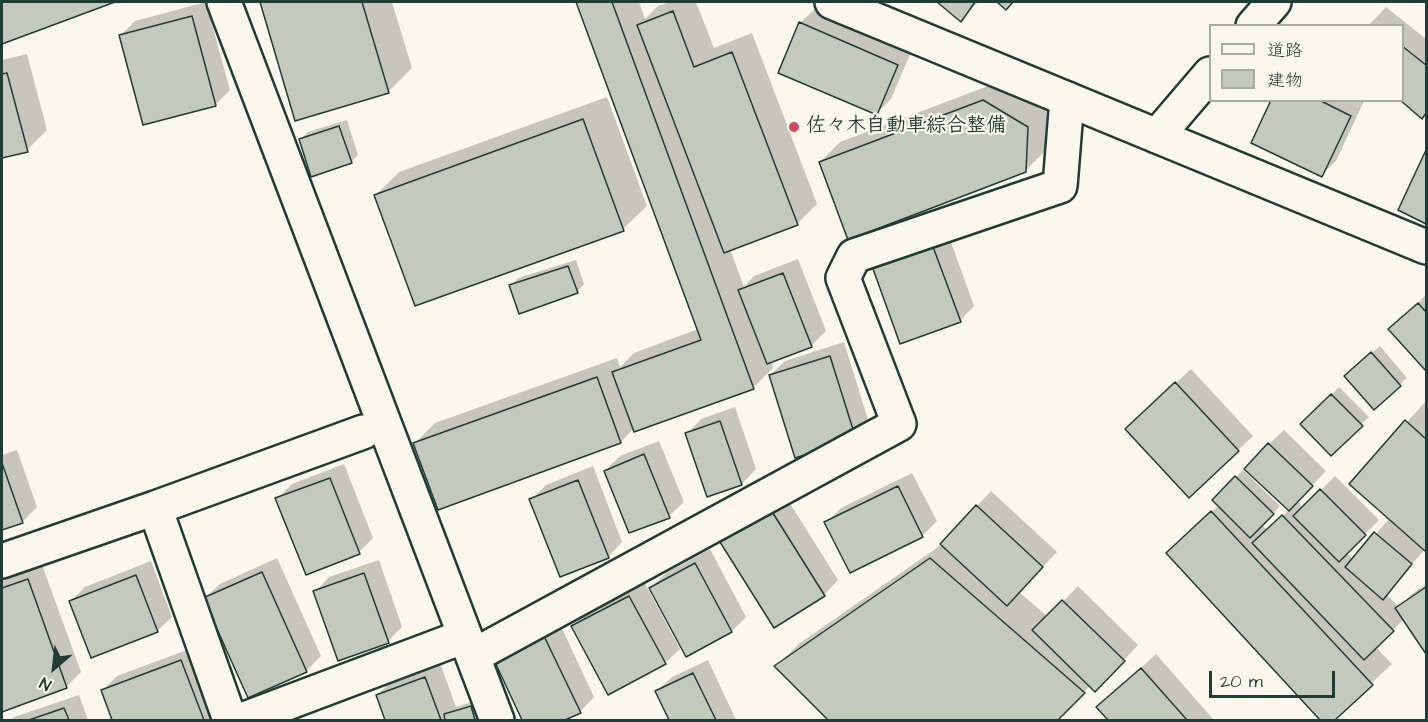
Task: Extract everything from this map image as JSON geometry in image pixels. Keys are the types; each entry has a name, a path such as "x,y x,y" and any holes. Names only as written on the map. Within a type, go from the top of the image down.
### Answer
{"street":[{"path":"224,2 497,720"},
{"path":"832,2 1426,247"},
{"path":"1255,24 1274,2"},
{"path":"1157,136 1209,75"},
{"path":"242,720 469,646 899,424 843,278 854,256 1060,186 1067,99"},
{"path":"2,561 363,432"},
{"path":"155,508 230,720"}],"building":[{"path":"2,2 115,2 2,44"},
{"path":"260,2 362,2 389,93 295,121"},
{"path":"576,2 612,2 754,389 634,432 612,372 701,340"},
{"path":"937,2 975,2 961,22"},
{"path":"997,2 1013,2 1006,10"},
{"path":"673,11 694,67 732,52 798,225 724,253 637,25"},
{"path":"192,16 216,106 143,125 119,35"},
{"path":"799,22 898,65 877,115 778,73"},
{"path":"1404,48 1426,65 1426,113 1422,119 1402,102"},
{"path":"7,73 28,152 2,158 2,74"},
{"path":"983,100 1028,127 1026,172 848,240 819,162"},
{"path":"1270,102 1323,102 1351,116 1322,177 1251,143"},
{"path":"583,119 624,231 415,306 374,195"},
{"path":"339,126 352,163 311,177 299,139"},
{"path":"1426,150 1426,224 1398,210"},
{"path":"932,244 961,322 900,344 872,266"},
{"path":"568,266 578,293 519,314 509,285"},
{"path":"783,273 812,347 767,364 738,290"},
{"path":"1418,303 1426,312 1426,371 1388,329"},
{"path":"1371,352 1401,386 1374,410 1344,376"},
{"path":"830,356 856,439 795,458 769,375"},
{"path":"597,377 621,443 438,510 413,443"},
{"path":"1175,382 1239,451 1189,498 1125,429"},
{"path":"1331,394 1363,426 1331,456 1300,424"},
{"path":"1405,420 1426,439 1425,551 1349,484"},
{"path":"720,421 742,485 707,497 685,433"},
{"path":"1268,443 1313,486 1289,511 1244,469"},
{"path":"644,454 670,518 629,533 604,471"},
{"path":"2,463 23,523 2,530"},
{"path":"1235,476 1274,514 1250,538 1212,500"},
{"path":"330,478 360,554 306,575 275,498"},
{"path":"578,480 609,558 560,577 529,499"},
{"path":"898,486 923,537 850,573 824,522"},
{"path":"1320,489 1366,535 1339,562 1293,516"},
{"path":"976,505 1043,567 1007,606 940,544"},
{"path":"771,510 825,596 774,628 720,542"},
{"path":"1211,511 1373,685 1335,720 1320,720 1166,553"},
{"path":"1282,515 1394,631 1364,660 1252,543"},
{"path":"1374,532 1412,564 1383,600 1345,567"},
{"path":"930,558 1085,693 1058,720 828,720 774,666"},
{"path":"695,563 732,632 686,657 649,588"},
{"path":"262,572 307,672 248,698 203,598"},
{"path":"364,573 389,643 338,661 313,591"},
{"path":"136,575 158,632 91,658 69,601"},
{"path":"28,579 67,688 2,712 2,588"},
{"path":"1426,587 1426,654 1395,608"},
{"path":"629,596 666,664 608,695 571,626"},
{"path":"1062,600 1125,661 1095,692 1032,630"},
{"path":"543,634 581,713 565,720 522,720 493,658"},
{"path":"181,660 204,720 112,720 101,690"},
{"path":"1141,668 1187,720 1108,720 1096,707"},
{"path":"693,673 716,720 669,720 655,691"},
{"path":"425,677 441,720 385,720 376,695"},
{"path":"471,706 475,720 445,720 444,714"},
{"path":"64,708 69,720 29,720"}],"place":[{"name":"佐々木自動車綜合整備","path":"794,127"}]}
